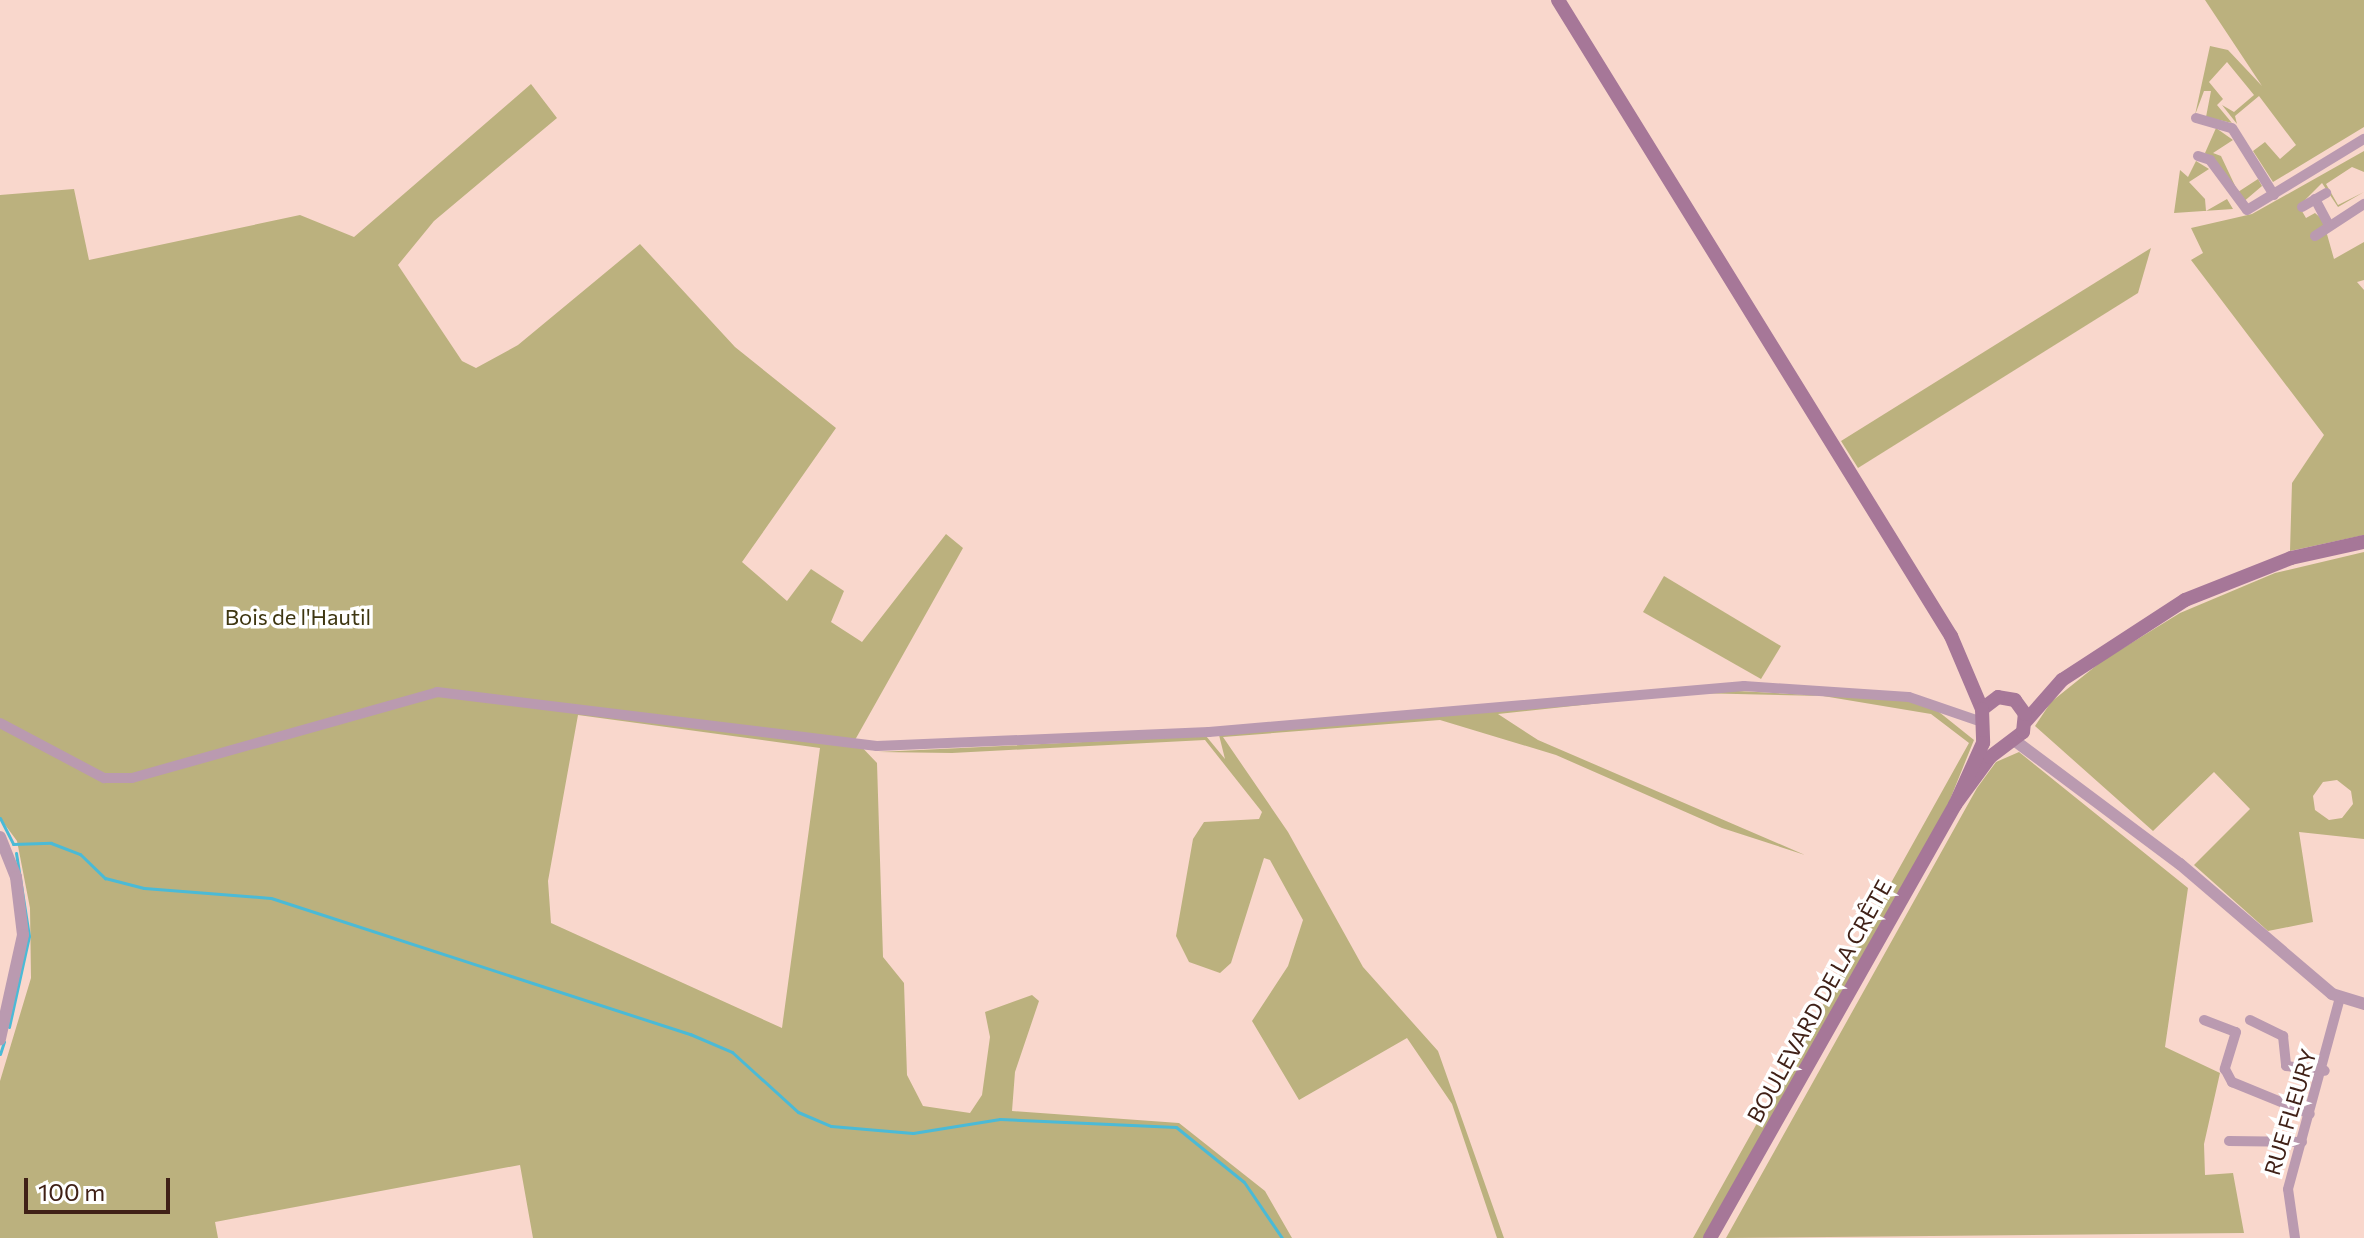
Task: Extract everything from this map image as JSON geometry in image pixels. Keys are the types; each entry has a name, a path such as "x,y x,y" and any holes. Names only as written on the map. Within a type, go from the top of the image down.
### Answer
{"main road":[{"path":"1558,0 1966,661 2008,698 2025,724"},
{"name":"BOULEVARD DE LA CRÊTE","path":"1955,805 1981,721 2008,698 2062,680 2210,588 2364,542"},
{"path":"1966,661 1981,721 2011,741"},
{"name":"BOULEVARD DE LA CRÊTE","path":"1712,1238 1955,805 2062,680"}],"street":[{"path":"2196,118 2231,127 2274,195"},
{"path":"2198,156 2210,160 2245,210 2364,139"},
{"path":"2302,207 2326,193"},
{"path":"2315,199 2329,225"},
{"path":"2315,236 2364,204"},
{"path":"0,723 104,778 132,778 437,692 877,746 980,745 1744,686 1909,697 1981,721"},
{"path":"2025,724 2043,756"},
{"path":"2011,741 2043,756 2340,998 2364,1004"},
{"path":"0,837 16,877 23,935 0,1039"},
{"name":"RUE FLEURY","path":"2295,1238 2287,1198 2325,1071 2340,998"},
{"path":"2204,1020 2236,1032 2225,1069 2232,1082 2310,1114"},
{"path":"2250,1020 2283,1036 2286,1066 2325,1071"},
{"path":"2229,1141 2302,1142"}],"green space":[{"path":"2205,0 2364,0 2364,127 2273,182 2253,151 2265,142 2280,159 2296,145 2259,96 2235,116 2237,124 2222,105 2234,112 2254,95 2227,62 2209,82 2223,99 2217,105 2232,123 2206,117 2211,91 2204,91 2195,115 2210,46 2228,50 2262,86"},
{"name":"Bois de l'Hautil","path":"531,84 557,118 434,221 398,265 462,361 476,368 518,345 640,244 735,347 836,428 742,562 787,601 811,569 844,591 831,622 862,642 946,534 963,548 855,740 877,763 883,957 904,983 907,1075 923,1106 970,1113 982,1095 990,1037 985,1012 1032,995 1039,1001 1015,1072 1012,1111 1179,1123 1265,1191 1292,1238 533,1238 520,1165 215,1222 218,1238 0,1238 0,1081 31,978 30,908 17,841 0,818 0,195 74,189 89,260 300,215 354,237","holes":["578,715 820,748 782,1028 551,923 548,881"]},
{"path":"2216,128 2233,140 2213,153 2221,156 2238,192 2258,179 2262,186 2242,203 2205,153"},
{"path":"2364,151 2364,172 2352,167 2326,184 2338,205 2364,192 2338,207 2322,183 2299,206 2306,218 2315,213 2323,220 2334,259 2364,242 2364,280 2357,282 2364,290 2364,535 2290,551 2292,483 2324,435 2191,260 2203,253 2191,228 2252,214"},
{"path":"2196,161 2209,169 2189,182 2205,199 2206,211 2174,213 2180,170 2188,177"},
{"path":"2227,199 2233,209 2206,211"},
{"path":"2151,248 2138,293 1858,468 1841,441"},
{"path":"2364,552 2364,839 2299,832 2313,922 2268,931 2194,865 2250,809 2214,772 2153,831 2035,726 2051,702 2102,661 2180,613 2275,573","holes":["2337,780 2351,791 2353,804 2342,818 2329,820 2315,810 2313,796 2323,782"]},
{"path":"1664,576 1781,646 1761,679 1643,612"},
{"path":"1719,690 1907,700 1934,708 1974,740 1945,812 1703,1238 1693,1238 1969,743 1931,714 1823,696 1694,693 1498,714 1538,740 1805,855 1722,828 1556,755 1440,720 1223,737 1288,832 1363,967 1438,1051 1504,1238 1497,1238 1452,1104 1407,1038 1299,1100 1252,1021 1288,966 1303,920 1270,860 1264,858 1231,963 1220,973 1189,962 1176,936 1193,839 1204,822 1259,819 1262,812 1205,740 952,753 878,752 1206,736 1225,759 1219,735"},
{"path":"2019,752 2188,888 2165,1047 2220,1073 2204,1144 2205,1175 2233,1173 2244,1233 1726,1238 1977,788 1996,762"}],"waterway":[{"path":"0,818 13,844"},
{"path":"13,844 51,843 80,854 105,878 144,888 271,898 690,1034 732,1052 798,1112 831,1126 913,1133 1000,1119 1176,1127 1244,1182 1282,1238"},
{"path":"9,1027 29,936 16,853"},
{"path":"0,1054 4,1042"}]}
